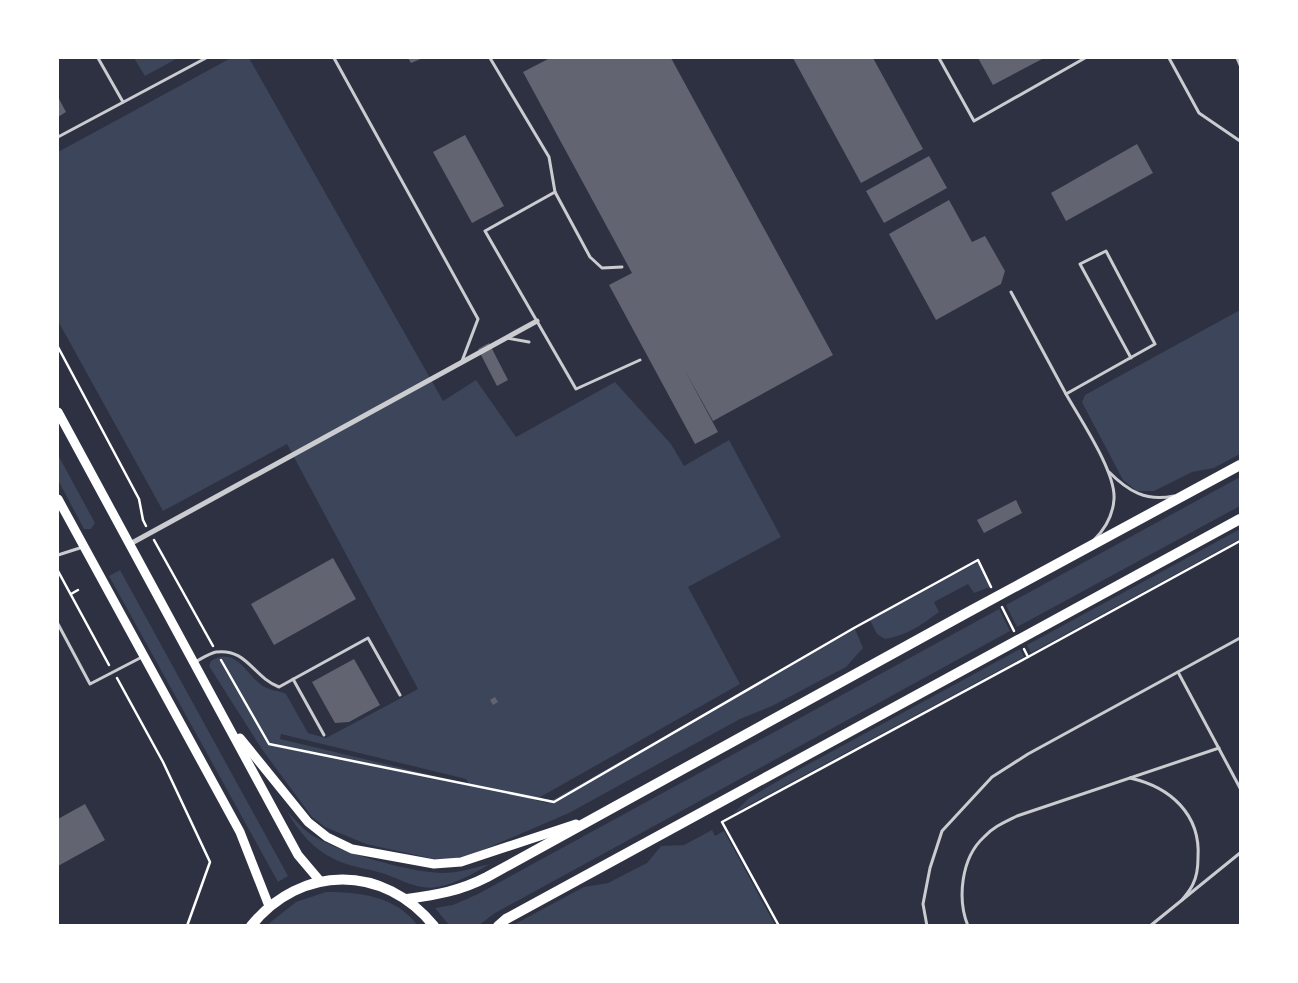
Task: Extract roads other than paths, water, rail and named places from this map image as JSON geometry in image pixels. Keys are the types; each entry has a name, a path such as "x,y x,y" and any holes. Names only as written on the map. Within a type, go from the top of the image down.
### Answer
{"main road":[{"path":"58,412 298,855 320,881"},
{"path":"407,899 443,895 466,888 1240,466"},
{"path":"58,499 240,832 269,906"},
{"path":"498,926 514,914 1240,519"},
{"path":"224,717 308,822 328,837 352,849 382,856 434,864 461,862 567,828 626,800"},
{"path":"251,926 269,906 292,891 320,881 359,879 388,889 407,899 420,909 434,926"}],"street":[{"path":"130,544 537,321"}],"lane":[{"path":"98,58 123,102"},
{"path":"58,137 206,58"},
{"path":"334,58 478,319 462,362"},
{"path":"490,58 549,157 555,192 590,257 602,268 622,267"},
{"path":"939,58 974,121 1085,58"},
{"path":"1169,58 1199,113 1240,141"},
{"path":"1237,58 1240,65"},
{"path":"555,192 484,231 576,389 640,360"},
{"path":"1066,394 1131,358 1155,344 1106,251 1080,264 1131,358"},
{"path":"1011,292 1109,471 1125,487 1139,495 1155,499 1198,488"},
{"path":"506,338 529,342"},
{"path":"1081,552 1098,535 1111,517 1115,498 1109,471"},
{"path":"58,555 84,547"},
{"path":"58,624 90,684 144,656"},
{"path":"195,663 216,652 241,655 266,682 279,687 368,638 400,695"},
{"path":"927,926 923,904 930,868 942,831 992,777 1028,754 1240,638"},
{"path":"1178,672 1240,788"},
{"path":"293,679 324,735"},
{"path":"968,926 962,909 965,872 982,837 1017,816 1219,748"},
{"path":"1130,778 1151,783 1168,794 1183,807 1198,836 1198,866 1194,883 1182,900"},
{"path":"1150,926 1240,853"}]}
